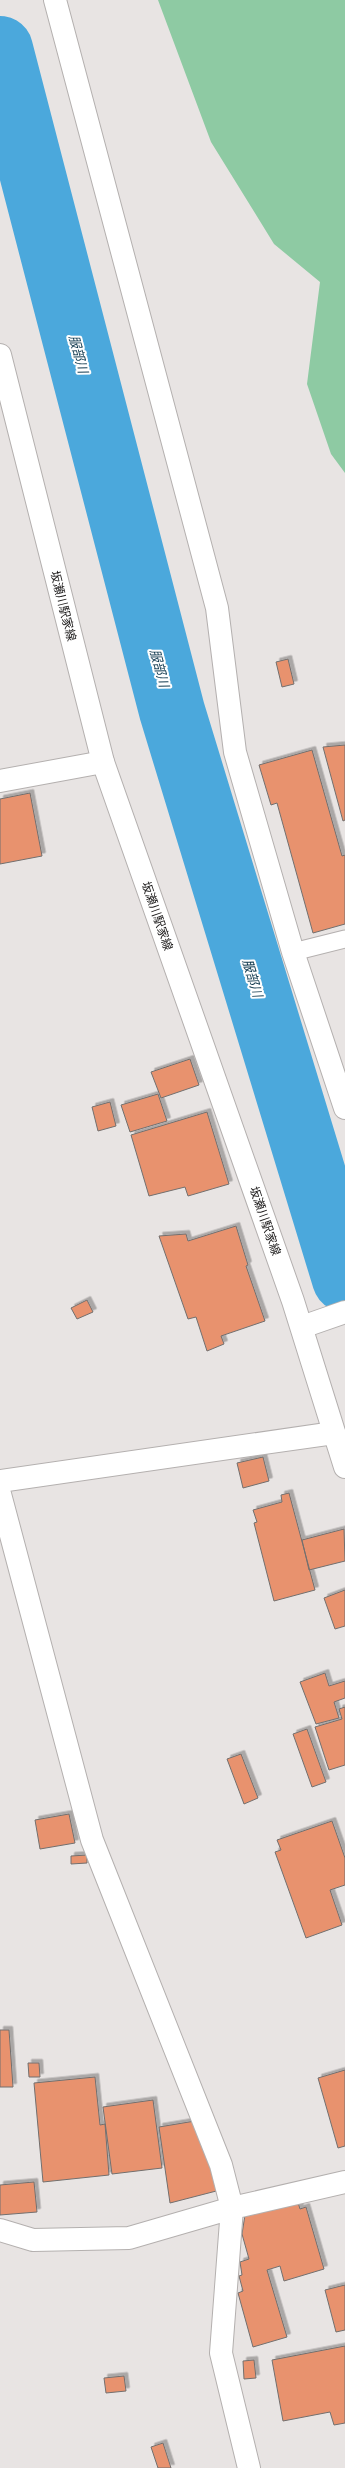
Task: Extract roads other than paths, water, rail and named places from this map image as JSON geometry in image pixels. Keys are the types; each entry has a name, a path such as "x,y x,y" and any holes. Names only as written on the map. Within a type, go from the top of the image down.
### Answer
{"street":[{"path":"55,0 217,608 235,752 293,952 345,1108"},
{"name":"坂瀬川駅家線","path":"0,355 102,762 302,1327 345,1467"},
{"path":"0,781 102,762"},
{"path":"302,1327 345,1312"},
{"path":"0,1481 334,1433"},
{"path":"0,1494 92,1840 221,2165 232,2208 221,2353 249,2468"},
{"path":"0,2230 33,2240 129,2238 232,2208 345,2182"}],"lane":[{"path":"293,952 345,939"}],"waterway":[{"name":"服部川","path":"0,49 172,711 345,1279"}]}
